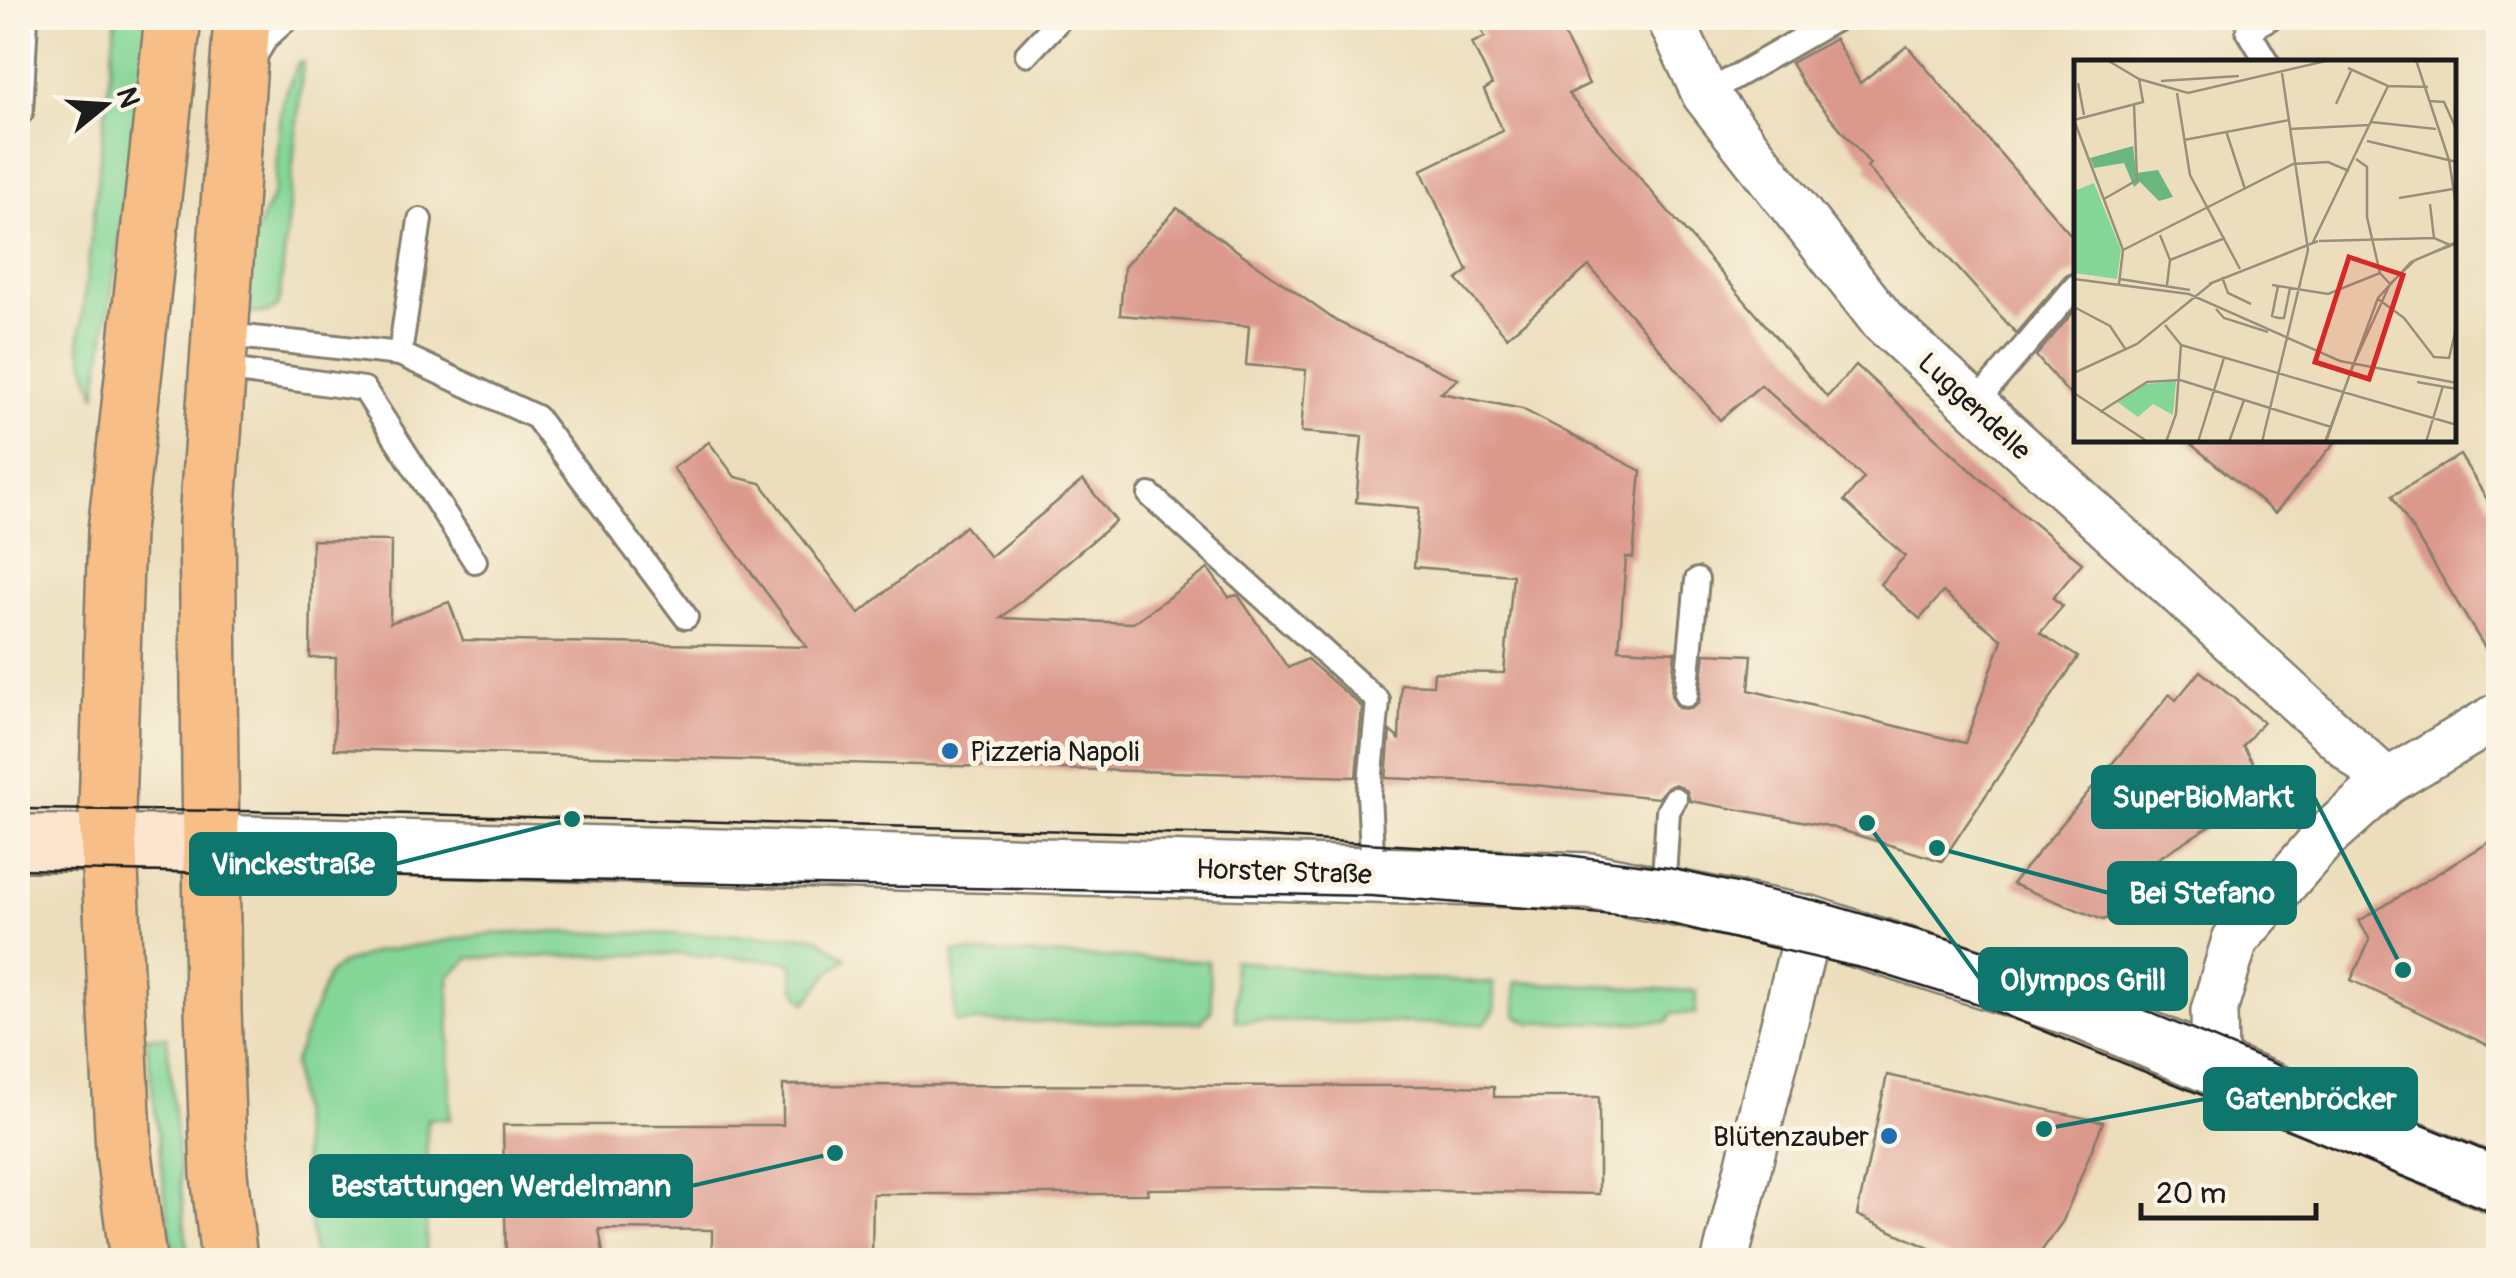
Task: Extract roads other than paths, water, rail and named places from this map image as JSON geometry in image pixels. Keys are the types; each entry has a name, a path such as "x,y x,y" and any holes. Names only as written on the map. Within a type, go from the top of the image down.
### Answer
{"main road":[{"path":"138,1260 124,1153 106,842 116,531 173,18"},
{"path":"229,1260 219,1174 207,522 242,18"},
{"name":"Horster Straße","path":"18,843 210,843"}],"street":[{"name":"Luggendelle","path":"1670,18 1706,94 1883,321 2387,782"},
{"path":"2214,1064 2214,1011 2235,940 2322,840 2387,782 2498,716"},
{"name":"Horster Straße","path":"210,843 1590,881 1808,924 2076,1009 2498,1186"},
{"path":"1726,1260 1808,924"}],"lane":[{"path":"20,112 26,18"},
{"path":"236,92 266,38 288,18"},
{"path":"1027,54 1061,18"},
{"path":"1706,94 1838,18"},
{"path":"2266,60 2248,30 2270,18"},
{"path":"400,354 420,220"},
{"path":"1974,404 2074,288"},
{"path":"217,351 400,354 536,417 686,618"},
{"path":"217,351 364,390 475,562"},
{"path":"1150,496 1378,701 1369,794 1372,874"},
{"path":"1686,694 1697,580"},
{"path":"1662,896 1668,811 1675,799"}],"tram line":[{"path":"18,809 333,812 1230,835 1567,855 1669,868 1818,901 1960,942 2086,986 2498,1156"},
{"path":"18,869 1371,896 1641,917 1869,970 1975,1003 2498,1215"}],"place":[{"name":"Pizzeria Napoli","path":"950,751"},
{"name":"Vinckestraße","path":"572,819"},
{"name":"Olympos Grill","path":"1867,823"},
{"name":"Bei Stefano","path":"1937,848"},
{"name":"SuperBioMarkt","path":"2403,970"},
{"name":"Gatenbröcker","path":"2044,1129"},
{"name":"Blütenzauber","path":"1889,1136"},
{"name":"Bestattungen Werdelmann","path":"835,1153"}]}
